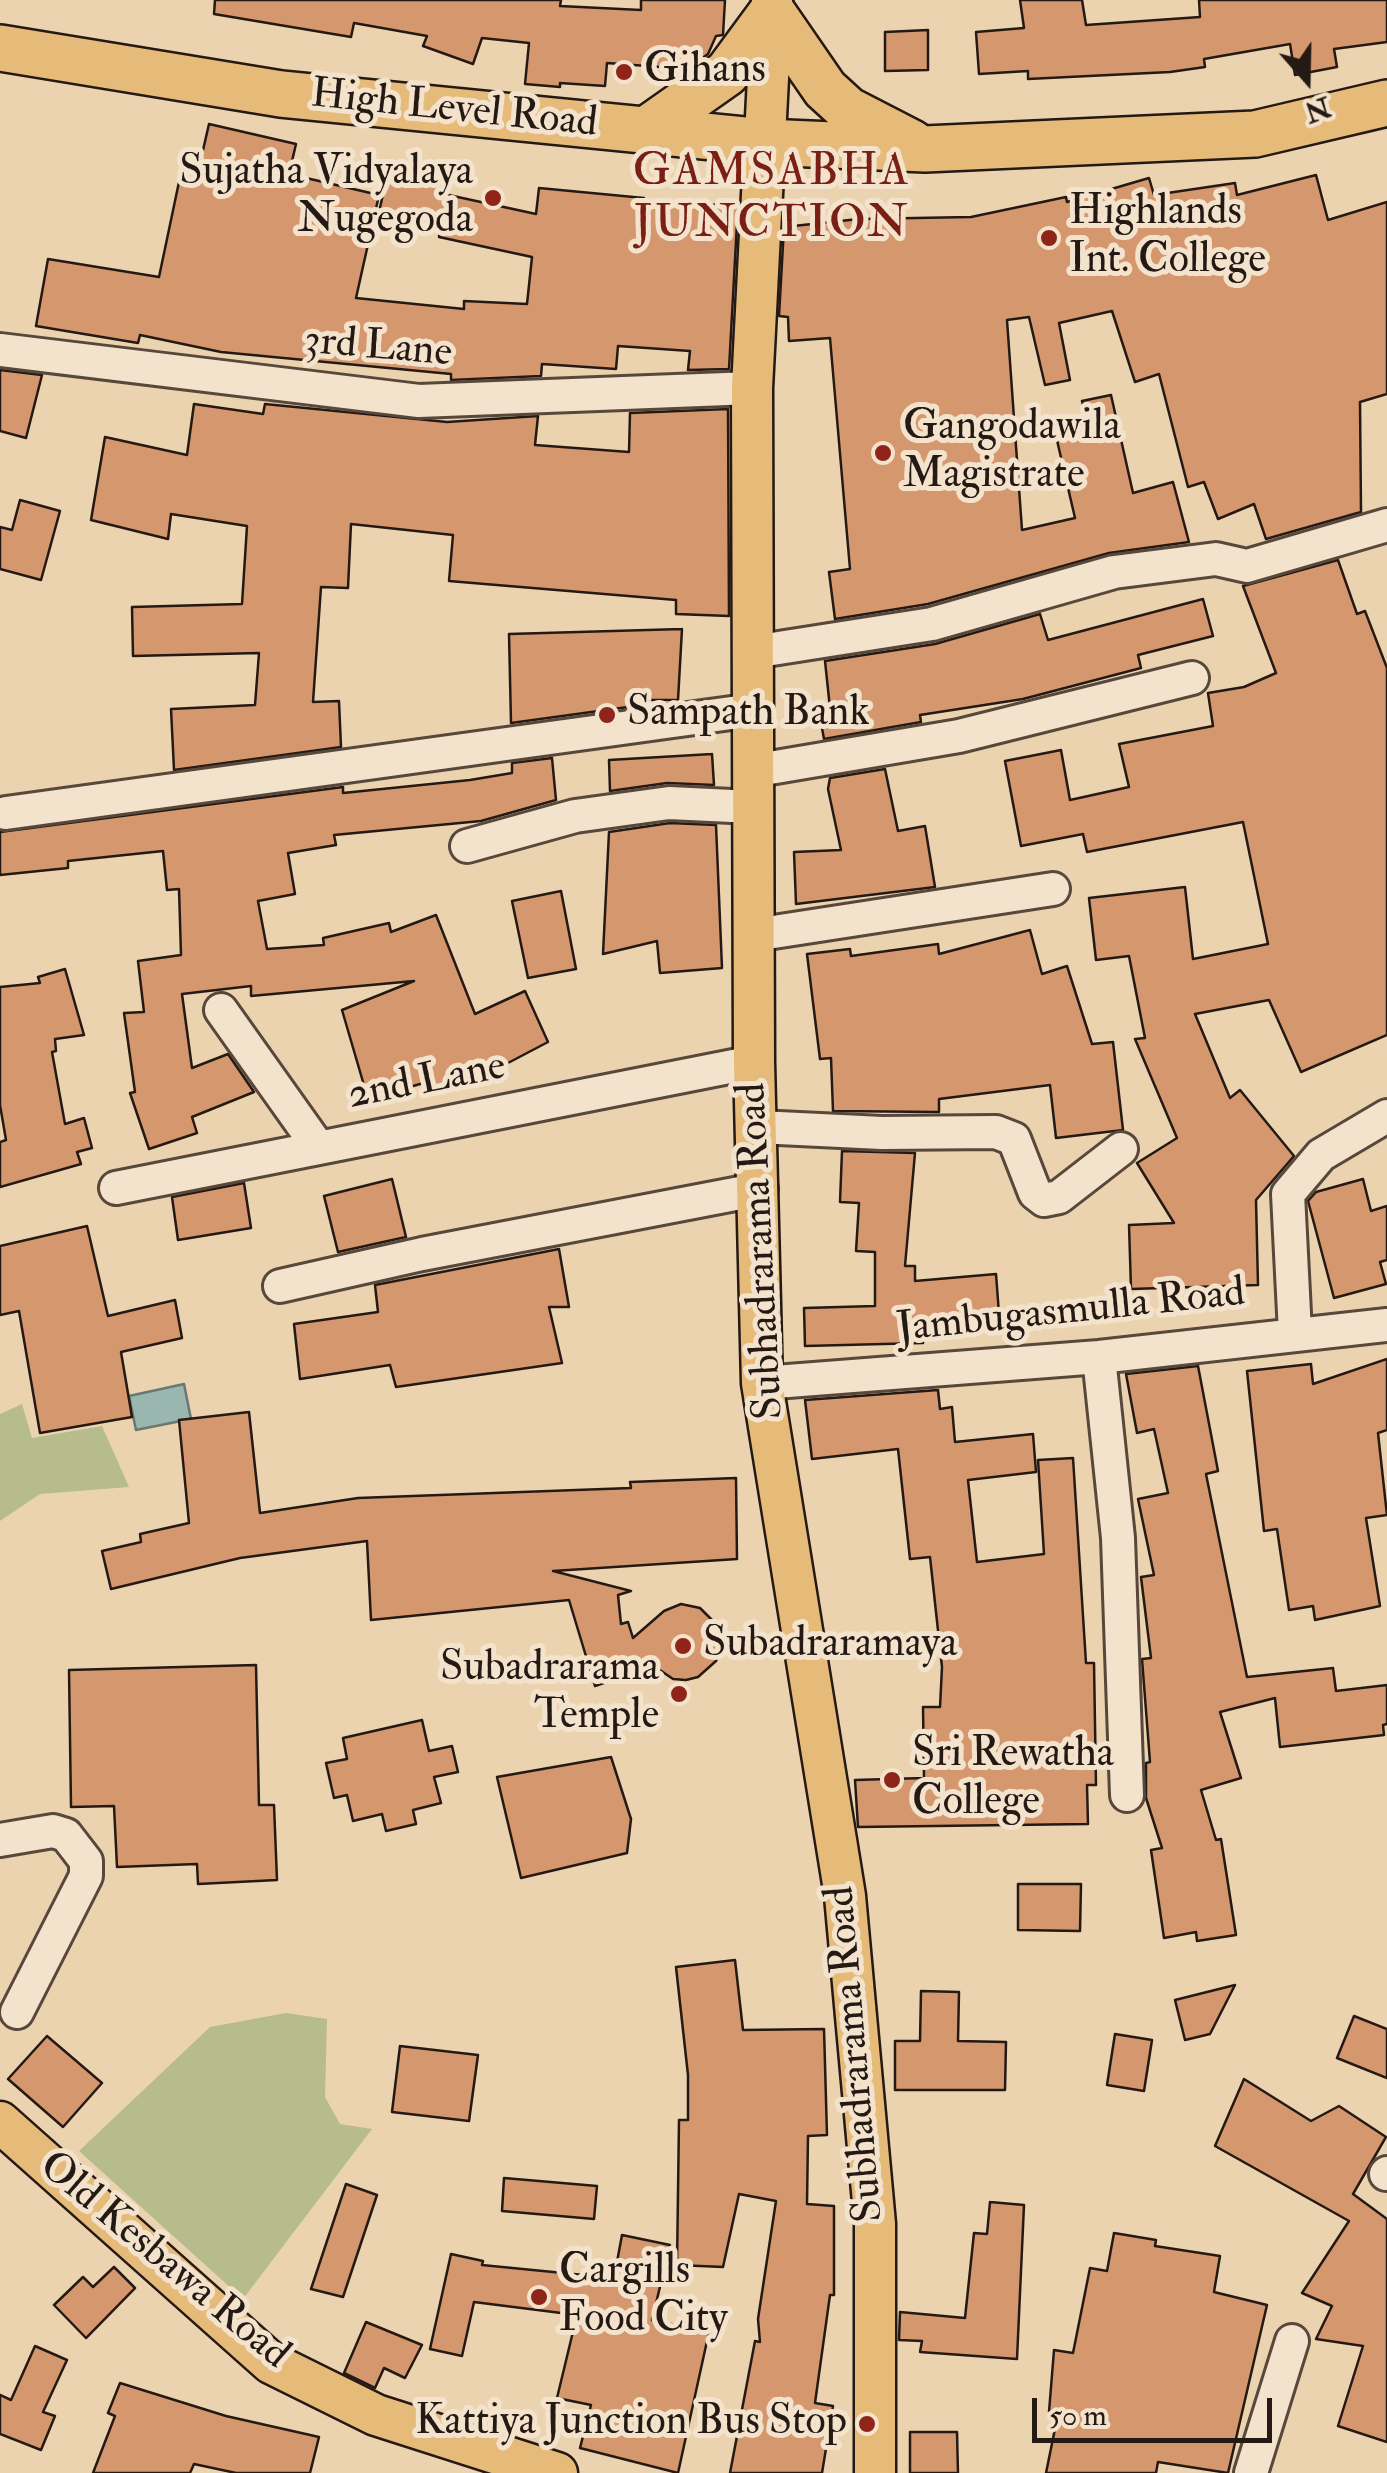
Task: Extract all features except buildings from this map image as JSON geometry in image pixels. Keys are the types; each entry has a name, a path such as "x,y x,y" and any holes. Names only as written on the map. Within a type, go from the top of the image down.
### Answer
{"highway":[{"path":"646,130 727,73 772,6 825,90 848,110 924,149"},
{"name":"High Level Road","path":"0,48 281,94 764,142 924,149 1256,134 1387,103"}],"main road":[{"name":"Subhadrarama Road","path":"772,6 752,388 754,1062 761,1189 762,1383 844,1896 875,2224 875,2473"},
{"name":"Old Kesbawa Road","path":"0,2122 271,2363 376,2416 557,2473"}],"street":[{"name":"3rd Lane","path":"0,350 419,401 752,388"},
{"path":"752,652 932,624 1114,572 1216,559 1247,566 1387,525"},
{"path":"467,846 575,816 753,789 1192,678"},
{"path":"6,813 753,710"},
{"path":"754,934 1053,889"},
{"path":"221,1010 319,1148"},
{"name":"2nd Lane","path":"116,1188 754,1062"},
{"path":"1295,1334 1288,1194 1321,1155 1387,1116"},
{"path":"758,1127 996,1132 1014,1139 1035,1192 1044,1200 1058,1197 1121,1149"},
{"path":"280,1286 422,1254 761,1189"},
{"name":"Jambugasmulla Road","path":"762,1383 1099,1357 1387,1325"},
{"path":"1099,1357 1118,1538 1127,1795"},
{"path":"0,1840 53,1831 66,1834 86,1861 86,1876 17,2012"},
{"path":"1251,2473 1292,2341"}],"green space":[{"path":"22,1404 32,1438 102,1426 129,1487 40,1494 0,1521 0,1414"},
{"path":"286,2013 327,2019 325,2097 340,2124 372,2129 243,2299 79,2151 210,2027"}],"water":[{"path":"184,1384 191,1419 136,1430 129,1396"}],"place":[{"name":"Gihans","path":"624,72"},
{"name":"Sujatha Vidyalaya Nugegoda","path":"493,198"},
{"name":"Highlands Int. College","path":"1049,238"},
{"name":"Gangodawila Magistrate","path":"883,453"},
{"name":"Sampath Bank","path":"607,715"},
{"name":"Subadraramaya","path":"683,1646"},
{"name":"Subadrarama Temple","path":"679,1694"},
{"name":"Sri Rewatha College","path":"892,1780"},
{"name":"Cargills Food City","path":"539,2297"},
{"name":"Kattiya Junction Bus Stop","path":"867,2424"}],"district":[{"name":"GAMSABHA JUNCTION","path":"772,200"}]}
